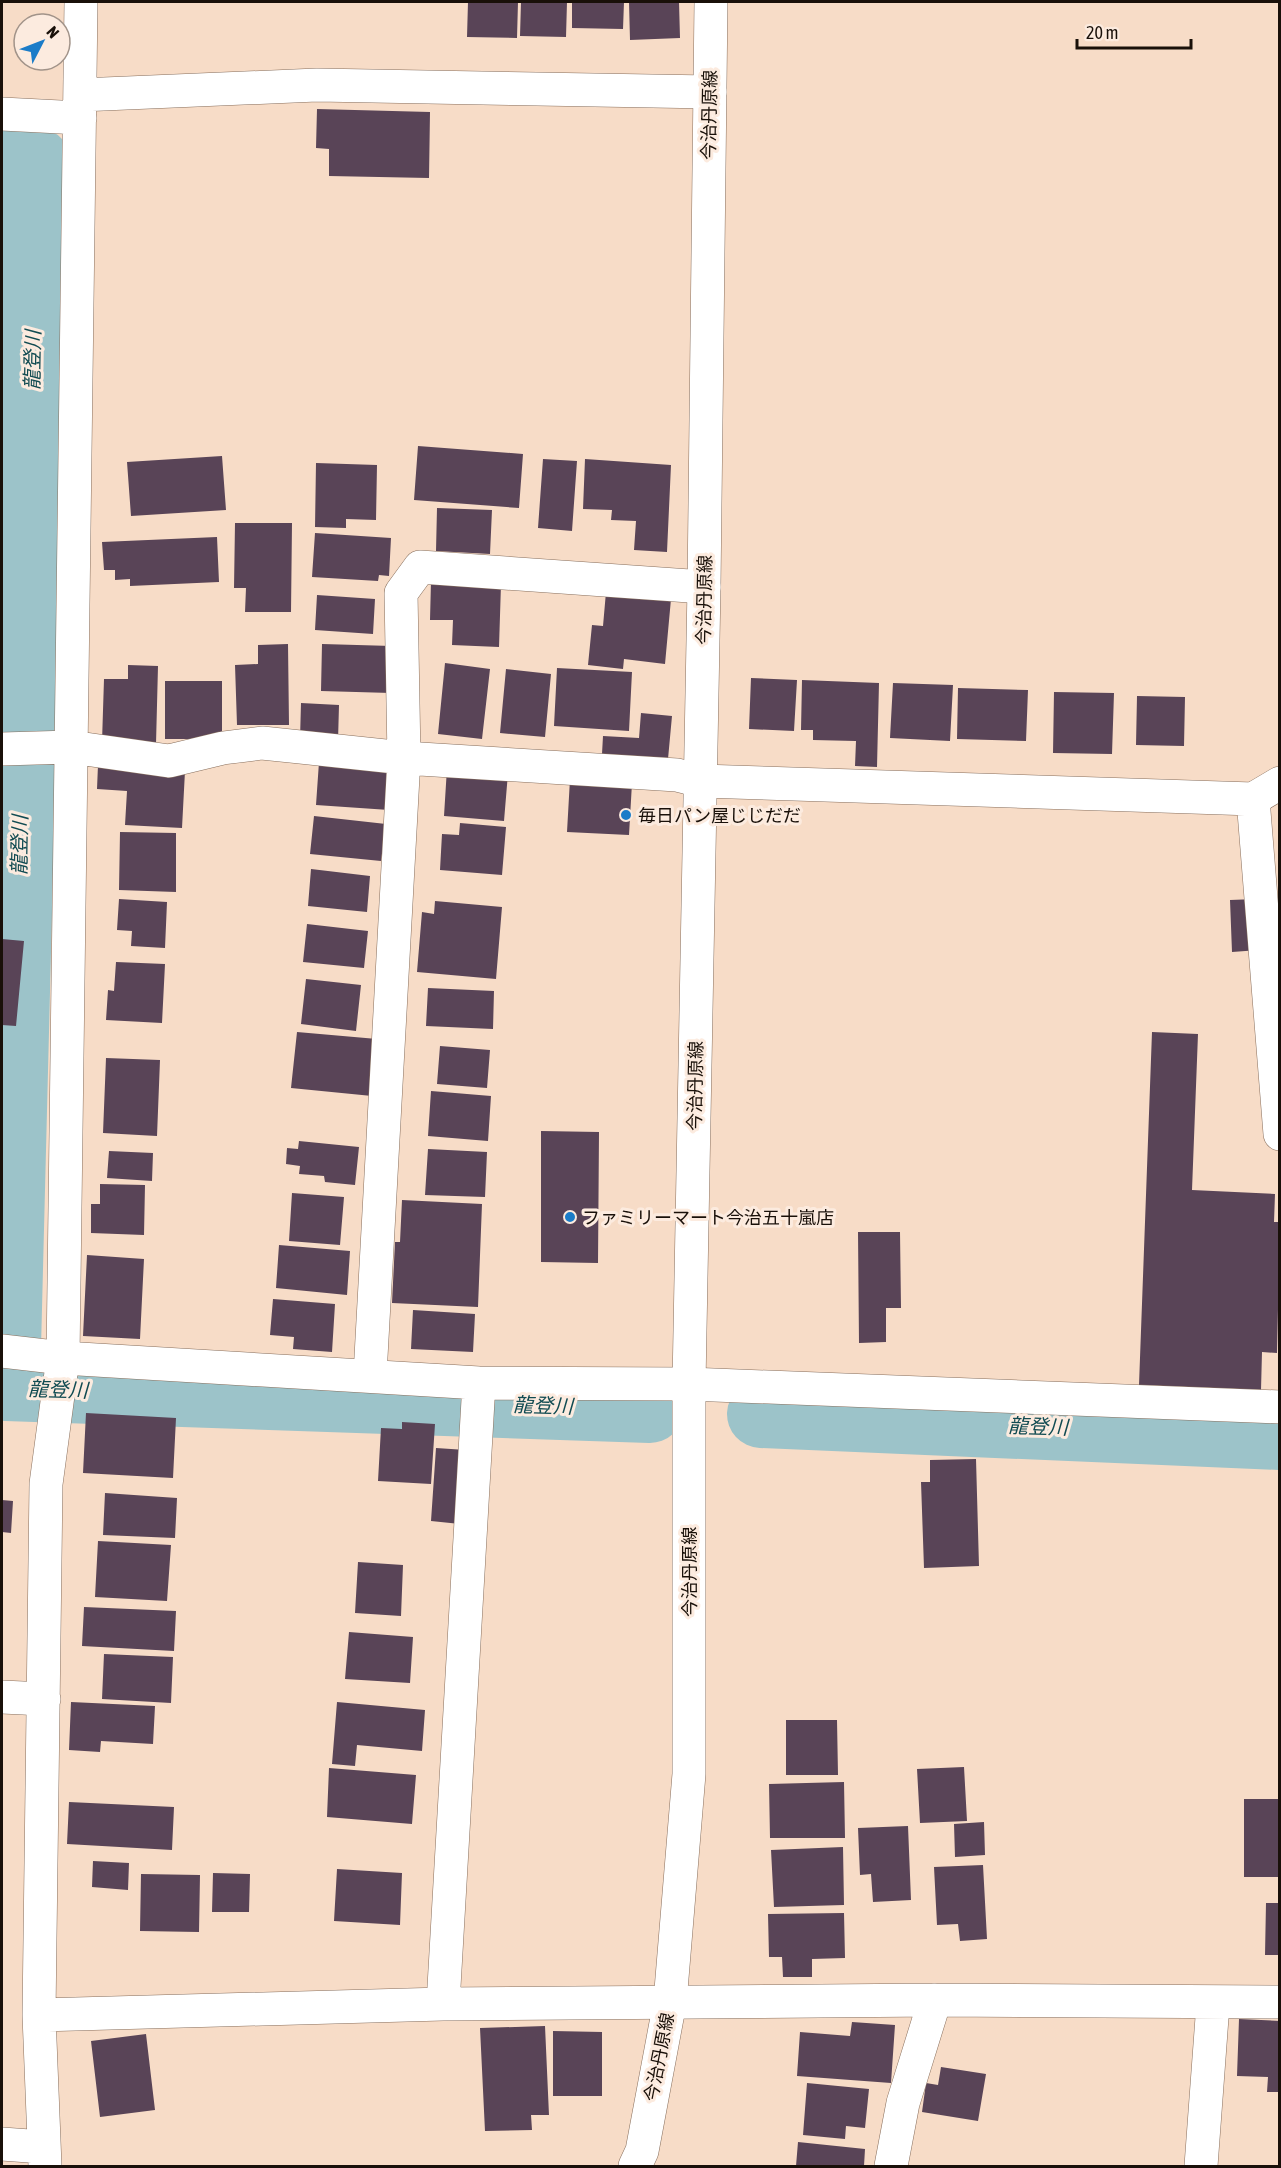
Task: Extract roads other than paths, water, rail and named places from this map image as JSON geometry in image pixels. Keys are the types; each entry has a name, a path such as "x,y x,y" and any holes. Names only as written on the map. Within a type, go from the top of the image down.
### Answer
{"street":[{"path":"22,2151 39,2015 46,1484 63,1358 81,2"},
{"name":"今治丹原線","path":"635,2166 642,2151 670,2002 689,1774 689,1384 705,587 711,2"},
{"path":"2,114 317,85 710,92"},
{"path":"370,1375 404,758 401,593 420,567 705,587"},
{"path":"2,749 70,748 169,761 223,748 262,743 404,758 677,775 700,781 1266,791 1280,1134"},
{"path":"2,1351 63,1358 479,1383 689,1384 1280,1407"},
{"path":"443,2004 479,1383"},
{"path":"2,1697 44,1699"},
{"path":"39,2015 443,2004 935,2000 1214,2004 1280,2002"},
{"path":"891,2166 903,2103 935,2000"},
{"path":"1201,2166 1214,2004"}],"waterway":[{"name":"龍登川","path":"2,160 37,162 6,1387 650,1409"},
{"name":"龍登川","path":"761,1414 1280,1436"}],"place":[{"name":"毎日パン屋じじだだ","path":"626,815"},
{"name":"ファミリーマート今治五十嵐店","path":"570,1217"}]}
